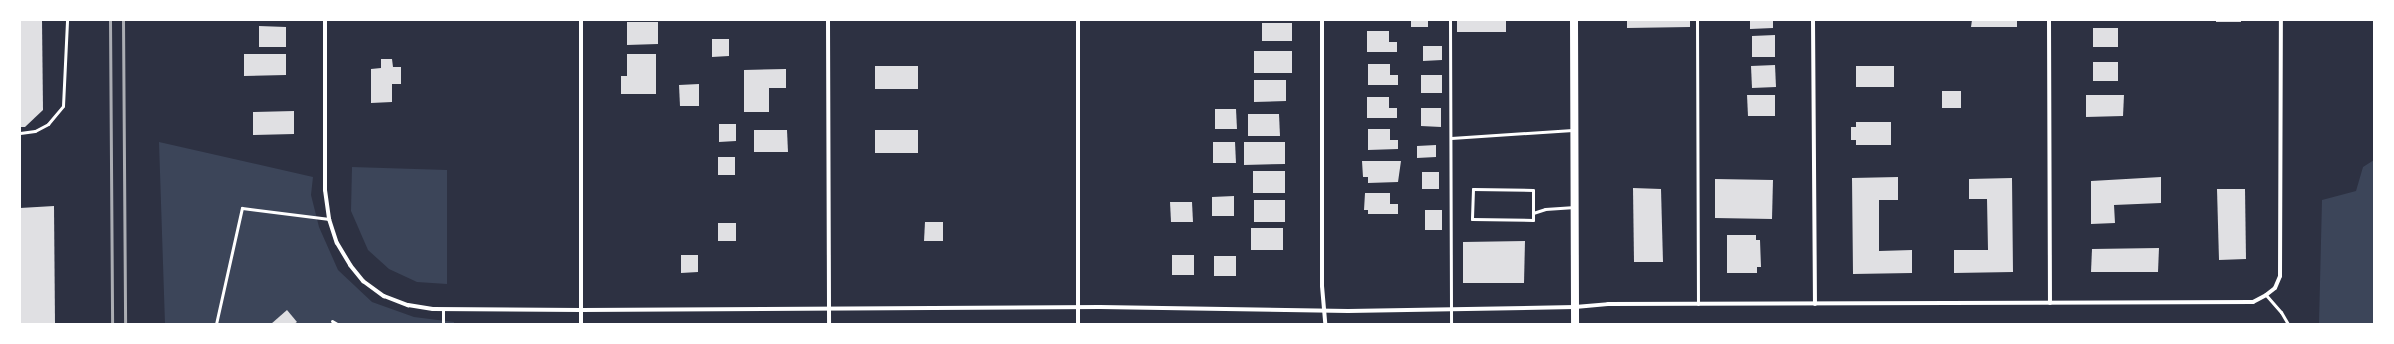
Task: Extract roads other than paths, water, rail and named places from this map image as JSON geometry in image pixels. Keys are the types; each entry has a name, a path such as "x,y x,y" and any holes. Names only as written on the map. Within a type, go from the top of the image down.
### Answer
{"main road":[{"path":"1574,20 1576,324"}],"street":[{"path":"325,20 325,190 329,219 337,243 350,265 360,276 384,296 408,305 443,309 581,310 1078,308 1325,310 1575,307 1608,304 2252,302 2266,295 2275,288 2280,276 2282,20"},
{"path":"580,20 581,324"},
{"path":"828,20 829,324"},
{"path":"1078,20 1078,324"},
{"path":"1322,20 1322,286 1326,324"},
{"path":"1813,20 1815,304"},
{"path":"2049,20 2050,303"}],"lane":[{"path":"20,133 35,131 48,124 63,106 67,20"},
{"path":"1450,20 1451,324"},
{"path":"1696,20 1698,304"},
{"path":"1451,138 1575,130"},
{"path":"1472,190 1533,190 1534,213 1534,220 1472,219 1472,190"},
{"path":"1534,213 1545,209 1575,207"},
{"path":"216,324 242,208 329,219"},
{"path":"2266,295 2281,312 2288,324"},
{"path":"443,309 443,324"},
{"path":"332,321 337,324"}],"railway":[{"path":"110,20 112,324"},
{"path":"123,20 125,324"}]}
